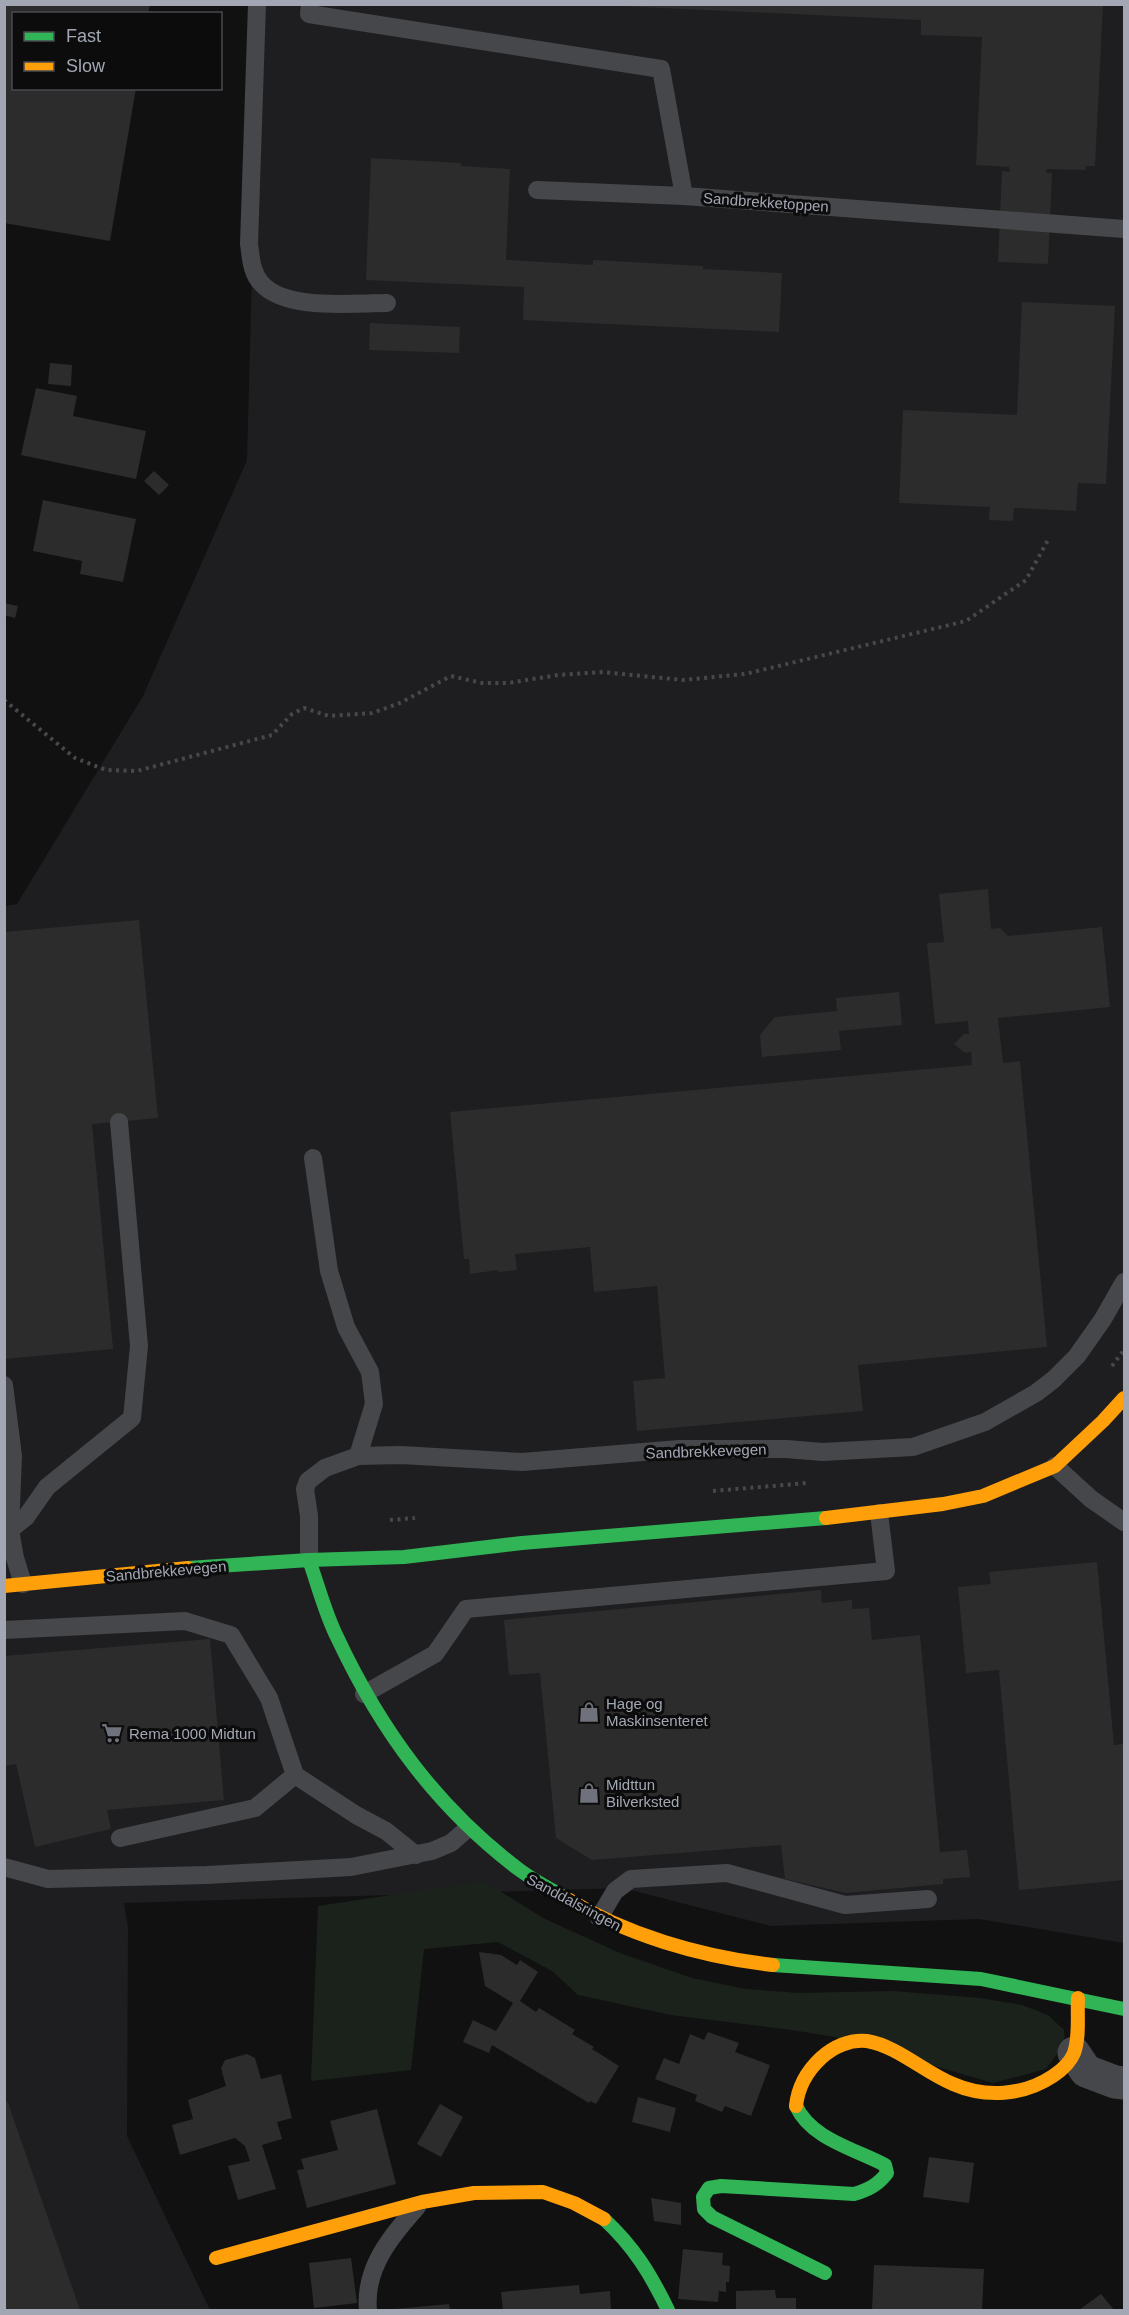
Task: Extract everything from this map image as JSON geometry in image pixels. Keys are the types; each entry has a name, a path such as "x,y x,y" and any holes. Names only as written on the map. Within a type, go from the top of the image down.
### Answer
{"street":[{"name":"Sandbrekkevegen","path":"4,1586 174,1569 309,1560 404,1557 522,1543 753,1526 879,1513 984,1496 1055,1466 1125,1398"},
{"name":"Sanddalsringen","path":"309,1560 322,1604 364,1694 418,1775 467,1829 519,1872 599,1918 671,1946 737,1960 804,1968 979,1978 1125,2009"},
{"path":"825,2273 712,2217 704,2209 702,2197 709,2188 721,2186 854,2194 869,2191 881,2182 887,2173 885,2165 816,2132 799,2117 795,2105 796,2092 803,2078 829,2050 861,2040 880,2044 966,2090 992,2095 1030,2089 1056,2075 1074,2053 1078,1998"},
{"path":"1074,2053 1086,2071 1115,2082 1125,2083"},
{"path":"216,2258 422,2202 474,2193 543,2193 574,2203 603,2219 625,2239 651,2276 668,2310"}],"lane":[{"path":"257,4 249,244 252,269 261,284 279,296 296,302 387,303"},
{"name":"Sandbrekketoppen","path":"305,8 662,69 684,196 1125,229"},
{"path":"537,190 684,196"},
{"path":"7,1530 26,1517 47,1487 132,1418 139,1346 118,1122"},
{"path":"313,1158 329,1270 346,1327 370,1372 374,1404 358,1456"},
{"name":"Sandbrekkevegen","path":"309,1560 309,1516 305,1489 308,1481 325,1468 358,1456 401,1455 522,1462 679,1449 786,1449 823,1452 913,1447 985,1422 1036,1393 1053,1380 1077,1356 1104,1318 1125,1282"},
{"path":"4,1385 12,1456 7,1530 23,1584"},
{"path":"1055,1466 1091,1499 1125,1522"},
{"path":"364,1694 435,1654 466,1609 886,1571 879,1513"},
{"path":"4,1630 185,1621 231,1635 269,1698 295,1775 356,1815 386,1831 416,1855"},
{"path":"120,1838 255,1808 295,1775"},
{"path":"4,1867 48,1879 207,1875 351,1867 416,1855 451,1843 467,1829"},
{"path":"599,1918 615,1891 631,1879 728,1873 846,1905 928,1899"},
{"path":"368,2310 370,2278 380,2255 396,2231 422,2202"}],"path":[{"path":"4,700 75,758 106,770 137,771 272,735 292,714 304,708 329,716 372,713 400,702 451,676 482,683 508,683 558,675 603,672 683,680 745,674 966,621 1026,580 1048,540"},
{"path":"1110,1369 1125,1350"},
{"path":"710,1491 816,1482"},
{"path":"380,1521 418,1518"}],"shaded area":[{"path":"259,5 1124,5 1124,1943 979,1919 771,1926 623,1888 124,1903 128,1928 127,2136 210,2310 5,2310 5,906 17,904 143,696 247,460"},
{"path":"483,1881 545,1919 620,1953 692,1978 746,1989 799,1993 893,1991 980,1998 1022,2005 1048,2015 1064,2030 1065,2043 1046,2069 993,2083 835,2037 671,2015 578,1995 552,1971 498,1942 424,1949 411,2070 311,2081 318,1906"}],"building":[{"path":"4,4 150,4 148,12 12,12 12,90 136,90 110,241 4,223"},
{"path":"620,4 1103,4 1095,166 1086,166 1086,170 1047,169 1046,173 1052,173 1048,264 998,262 1002,171 1010,172 1009,167 976,165 982,37 921,35 921,20 620,6"},
{"path":"371,158 461,163 461,166 510,169 506,260 593,265 593,260 782,273 779,332 523,320 524,287 366,280"},
{"path":"1022,302 1115,306 1106,484 1078,483 1076,511 1014,508 1013,521 989,520 990,507 899,503 903,410 1017,415"},
{"path":"370,323 460,327 459,353 369,350"},
{"path":"50,363 72,365 71,386 48,384"},
{"path":"36,388 77,396 73,416 146,431 136,479 21,455"},
{"path":"154,471 169,485 159,495 144,481"},
{"path":"43,500 136,519 123,582 80,574 82,561 33,551"},
{"path":"4,603 18,606 15,618 4,615"},
{"path":"988,889 991,929 1000,928 1008,936 1102,927 1110,1007 998,1018 1003,1063 1020,1061 1047,1347 858,1365 863,1411 637,1431 633,1381 665,1378 657,1286 594,1292 590,1247 515,1254 517,1270 470,1274 469,1259 464,1259 450,1112 972,1065 971,1052 965,1053 954,1044 964,1034 969,1034 968,1021 935,1024 927,943 944,942 939,894"},
{"path":"139,920 158,1118 92,1124 113,1349 4,1359 4,932"},
{"path":"899,992 902,1025 839,1031 841,1050 762,1057 760,1035 775,1017 837,1011 836,998"},
{"path":"1097,1562 1114,1745 1124,1744 1124,1880 1019,1890 999,1670 966,1673 958,1587 991,1584 989,1572"},
{"path":"821,1590 822,1603 852,1600 852,1609 869,1608 872,1640 920,1635 940,1852 967,1850 970,1877 943,1879 943,1884 846,1893 785,1879 781,1845 592,1860 556,1838 540,1673 509,1675 504,1620"},
{"path":"210,1639 224,1800 107,1810 111,1829 35,1847 16,1764 4,1766 4,1656"},
{"path":"479,1952 501,1955 517,1965 520,1960 538,1972 520,2001 536,2012 539,2008 575,2030 572,2034 619,2066 596,2104 590,2101 589,2103 492,2045 489,2053 463,2042 473,2020 496,2031 513,2003 485,1986"},
{"path":"708,2032 739,2043 735,2052 770,2065 751,2116 725,2106 722,2112 695,2101 697,2095 655,2079 664,2058 679,2064 690,2034 704,2040"},
{"path":"247,2054 255,2058 261,2079 281,2074 292,2118 277,2122 282,2139 262,2145 276,2189 238,2200 228,2166 250,2161 245,2146 235,2138 180,2155 172,2125 193,2119 188,2100 226,2086 221,2068 225,2060"},
{"path":"638,2097 676,2108 670,2132 632,2122"},
{"path":"4,2099 8,2103 80,2310 4,2310"},
{"path":"440,2104 463,2117 441,2157 417,2144"},
{"path":"377,2109 396,2184 307,2208 297,2170 304,2169 301,2159 338,2150 330,2121"},
{"path":"929,2157 974,2163 969,2203 923,2197"},
{"path":"651,2198 681,2203 681,2225 654,2221"},
{"path":"683,2249 723,2253 722,2265 730,2266 729,2282 726,2282 726,2292 719,2291 718,2302 678,2299"},
{"path":"351,2258 357,2303 314,2308 309,2263"},
{"path":"874,2265 984,2269 982,2310 872,2310"},
{"path":"579,2285 580,2294 610,2291 611,2310 503,2310 501,2292"},
{"path":"775,2290 776,2298 796,2298 796,2310 736,2310 736,2291"},
{"path":"1101,2294 1114,2310 1079,2310"},
{"path":"449,2304 450,2310 395,2310 395,2309"}],"traffic: fast":[{"path":"188,1568 309,1560 404,1557 522,1543 826,1518"},
{"path":"309,1560 329,1618 354,1672 414,1766 463,1822 491,1847 526,1875 564,1897"},
{"path":"773,1965 981,1979 1124,2009"},
{"path":"796,2106 812,2127 835,2142 885,2165 887,2173 880,2181 854,2194 721,2186 709,2188 703,2197 704,2209 712,2217 825,2273"},
{"path":"604,2219 641,2261 668,2310"}],"traffic: slow":[{"path":"826,1518 943,1504 983,1496 1055,1466 1124,1398"},
{"path":"4,1586 188,1568"},
{"path":"564,1897 613,1923 665,1942 719,1956 773,1965"},
{"path":"796,2106 801,2086 816,2063 836,2047 861,2041 889,2048 942,2079 965,2088 991,2093 1029,2088 1056,2074 1072,2057 1077,2040 1078,1998"},
{"path":"216,2258 422,2202 474,2193 543,2192 574,2203 604,2219"}],"place":[{"name":"Hage og Maskinsenteret","path":"589,1712"},
{"name":"Rema 1000 Midtun","path":"112,1733"},
{"name":"Midttun Bilverksted","path":"589,1793"}]}
